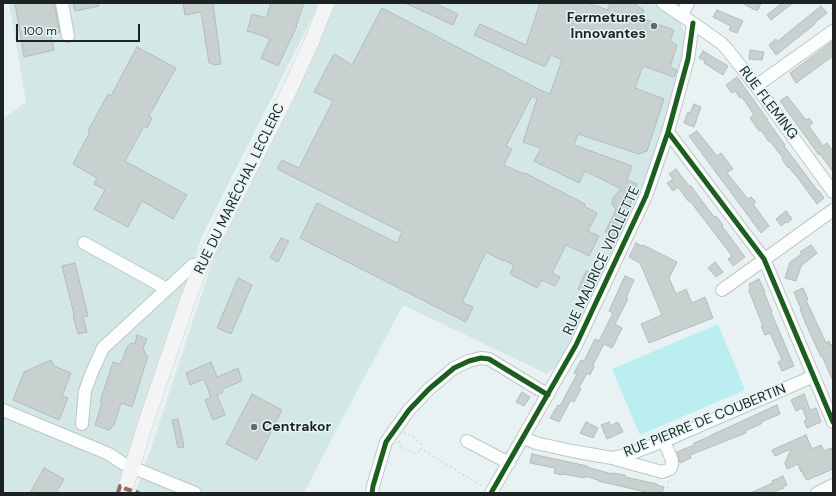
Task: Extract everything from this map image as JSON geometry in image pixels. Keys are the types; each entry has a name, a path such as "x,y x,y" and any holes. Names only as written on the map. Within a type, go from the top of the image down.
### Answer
{"main road":[{"name":"RUE DU MARÉCHAL LECLERC","path":"124,493 147,419 202,263 290,89 327,3"}],"street":[{"path":"62,3 68,36"},
{"name":"RUE FLEMING","path":"663,3 693,22 727,49 756,86 833,192"},
{"path":"682,15 688,3"},
{"name":"RUE MAURICE VIOLLETTE","path":"492,492 576,345 646,196 668,132 688,59 693,22"},
{"path":"756,86 833,31"},
{"path":"668,132 764,259 833,422"},
{"path":"722,290 833,210"},
{"path":"84,243 167,289"},
{"path":"82,424 85,391 103,348 193,265 202,263"},
{"path":"372,493 386,442 408,410 429,389 454,368 469,361 480,358 489,358 548,395"},
{"name":"RUE PIERRE DE COUBERTIN","path":"524,438 536,443 612,458 630,454 664,441 814,376"},
{"path":"3,410 109,454 124,464 195,493"},
{"path":"467,441 509,464"},
{"path":"612,458 662,472 670,469 672,465 672,460 664,441"},
{"path":"818,493 833,485"}],"path":[{"path":"201,232 280,77 311,9"},
{"path":"407,433 421,444 421,449 416,454 400,446 399,440 407,433"},
{"path":"421,449 492,492"},
{"path":"667,493 670,469"}],"shaded area":[{"path":"9,3 318,3 314,14 202,236 116,493 3,493 3,119 26,102"},
{"path":"330,3 652,3 680,20 686,38 678,85 647,176 615,250 561,363 547,374 403,305 304,493 135,493 219,242"},
{"path":"718,324 745,390 640,435 612,369"}],"building":[{"path":"15,3 54,3 60,32 51,34 54,50 24,57"},
{"path":"73,3 98,3 99,6 75,11"},
{"path":"183,3 213,3 221,64 213,65 212,63 209,63 201,12 185,15"},
{"path":"271,3 304,3 297,26 278,66 261,58 270,39 247,31 252,14 266,18"},
{"path":"405,3 434,3 458,14 453,25"},
{"path":"540,3 587,3 608,10 610,3 633,3 644,10 641,18 674,30 670,41 677,45 670,67 677,70 674,77 643,66 635,88 664,99 647,151 639,154 578,134 574,145 632,166 627,180 637,184 630,206 622,215 626,217 616,237 605,232 616,210 612,204 613,198 621,189 585,171 579,183 534,161 541,148 523,142 537,99 532,96 506,146 512,149 504,165 524,174 525,173 585,204 584,206 597,213 588,231 599,236 589,256 566,245 552,273 560,277 555,286 542,280 537,288 510,274 514,265 486,252 462,302 473,307 466,322 300,238 317,203 397,243 402,232 277,169 282,160 299,168 333,101 314,92 334,54 352,65 382,8 550,94 562,60 551,55 545,67 474,35 480,24 526,45"},
{"path":"742,3 761,3 758,10 755,10"},
{"path":"782,3 793,3 771,20 767,15"},
{"path":"821,6 827,13 776,55 769,45 776,39 778,41"},
{"path":"717,10 743,21 737,33 729,30 731,26 713,17"},
{"path":"833,41 833,56 796,83 790,73"},
{"path":"137,47 176,68 149,116 152,118 147,128 144,126 125,161 187,195 173,219 142,201 128,227 94,209 105,190 94,184 97,178 73,164 90,132 88,131 108,94 111,96"},
{"path":"750,50 764,52 762,60 749,59"},
{"path":"703,51 728,66 723,75 699,58"},
{"path":"737,77 768,120 785,145 784,146 824,198 817,204 795,174 789,167 788,168 782,159 783,158 770,141 769,142 761,130 759,131 750,118 754,115 742,97 740,98 735,91 732,93 726,85"},
{"path":"787,96 806,120 809,118 813,123 809,126 823,146 827,143 833,151 833,172 780,101"},
{"path":"694,104 701,107 694,127 684,123 688,112 690,113"},
{"path":"697,131 717,156 721,153 733,169 727,173 748,199 751,197 756,202 753,204 769,226 761,233 689,136"},
{"path":"676,169 689,186 691,186 714,217 716,216 745,257 733,266 728,259 732,256 690,201 689,202 678,187 673,191 667,183 673,179 669,174"},
{"path":"786,211 792,219 781,226 776,219"},
{"path":"281,238 289,241 278,262 270,258"},
{"path":"636,243 677,262 669,278 676,294 686,289 692,303 705,297 713,318 649,343 641,324 662,315 640,263 629,257"},
{"path":"811,245 817,253 801,266 796,281 785,278 790,262 802,254 800,252"},
{"path":"715,262 723,272 716,277 708,268"},
{"path":"75,263 88,316 83,317 87,332 78,334 62,266"},
{"path":"586,271 593,274 584,292 578,289"},
{"path":"625,276 634,280 626,298 628,299 615,324 622,328 612,348 604,344 593,365 594,367 590,375 587,373 574,402 571,400 559,422 550,418 558,405 560,406 577,374 574,373 581,360 584,361 595,339 599,341 613,313 609,311"},
{"path":"238,278 252,285 231,334 217,328"},
{"path":"759,279 794,366 782,371 778,362 782,360 770,333 765,335 749,291 749,284"},
{"path":"803,288 808,299 806,300 826,343 829,341 830,345 833,344 833,381 805,322 794,292"},
{"path":"137,335 147,339 143,348 146,356 148,356 132,407 121,403 114,425 109,430 95,425 102,403 100,402 113,362 120,364 127,347 131,343 135,344"},
{"path":"51,360 54,366 71,373 62,396 68,398 59,420 13,400 24,372"},
{"path":"211,362 217,377 238,368 242,381 222,389 223,392 217,395 225,415 213,420 205,400 211,397 204,379 190,385 186,373"},
{"path":"522,392 530,397 524,406 516,402"},
{"name":"Centrakor","path":"252,394 282,410 257,460 226,444"},
{"path":"804,394 810,410 816,408 821,422 807,428 804,421 807,420 802,408 796,411 791,400"},
{"path":"777,405 780,414 761,422 761,424 745,431 746,433 690,455 691,458 680,463 677,452"},
{"path":"178,419 184,447 178,448 172,420"},
{"path":"586,422 598,428 593,438 580,433"},
{"path":"609,422 610,426 618,422 623,432 607,439 601,425"},
{"path":"806,435 812,449 821,445 824,451 831,448 833,454 833,467 831,470 807,480 802,471 801,472 798,464 787,469 785,463 791,449 775,456 772,450"},
{"path":"532,454 587,466 612,474 625,475 625,477 664,487 662,493 650,493 598,481 585,476 585,478 554,473 555,468 530,463"},
{"path":"44,468 64,479 56,493 30,493"},
{"path":"783,476 787,485 783,487 784,488 772,493 750,493 773,483 772,481"}],"marked path":[{"path":"118,493 120,486 139,493"}],"cycle path":[{"path":"491,493 576,345 646,196 668,132 688,59 693,23"},
{"path":"668,132 764,259 833,422"},
{"path":"372,493 386,442 409,410 429,389 454,368 469,361 481,358 489,359 548,395"}],"place":[{"name":"Fermetures Innovantes","path":"654,26"},
{"name":"Centrakor","path":"254,427"}]}
